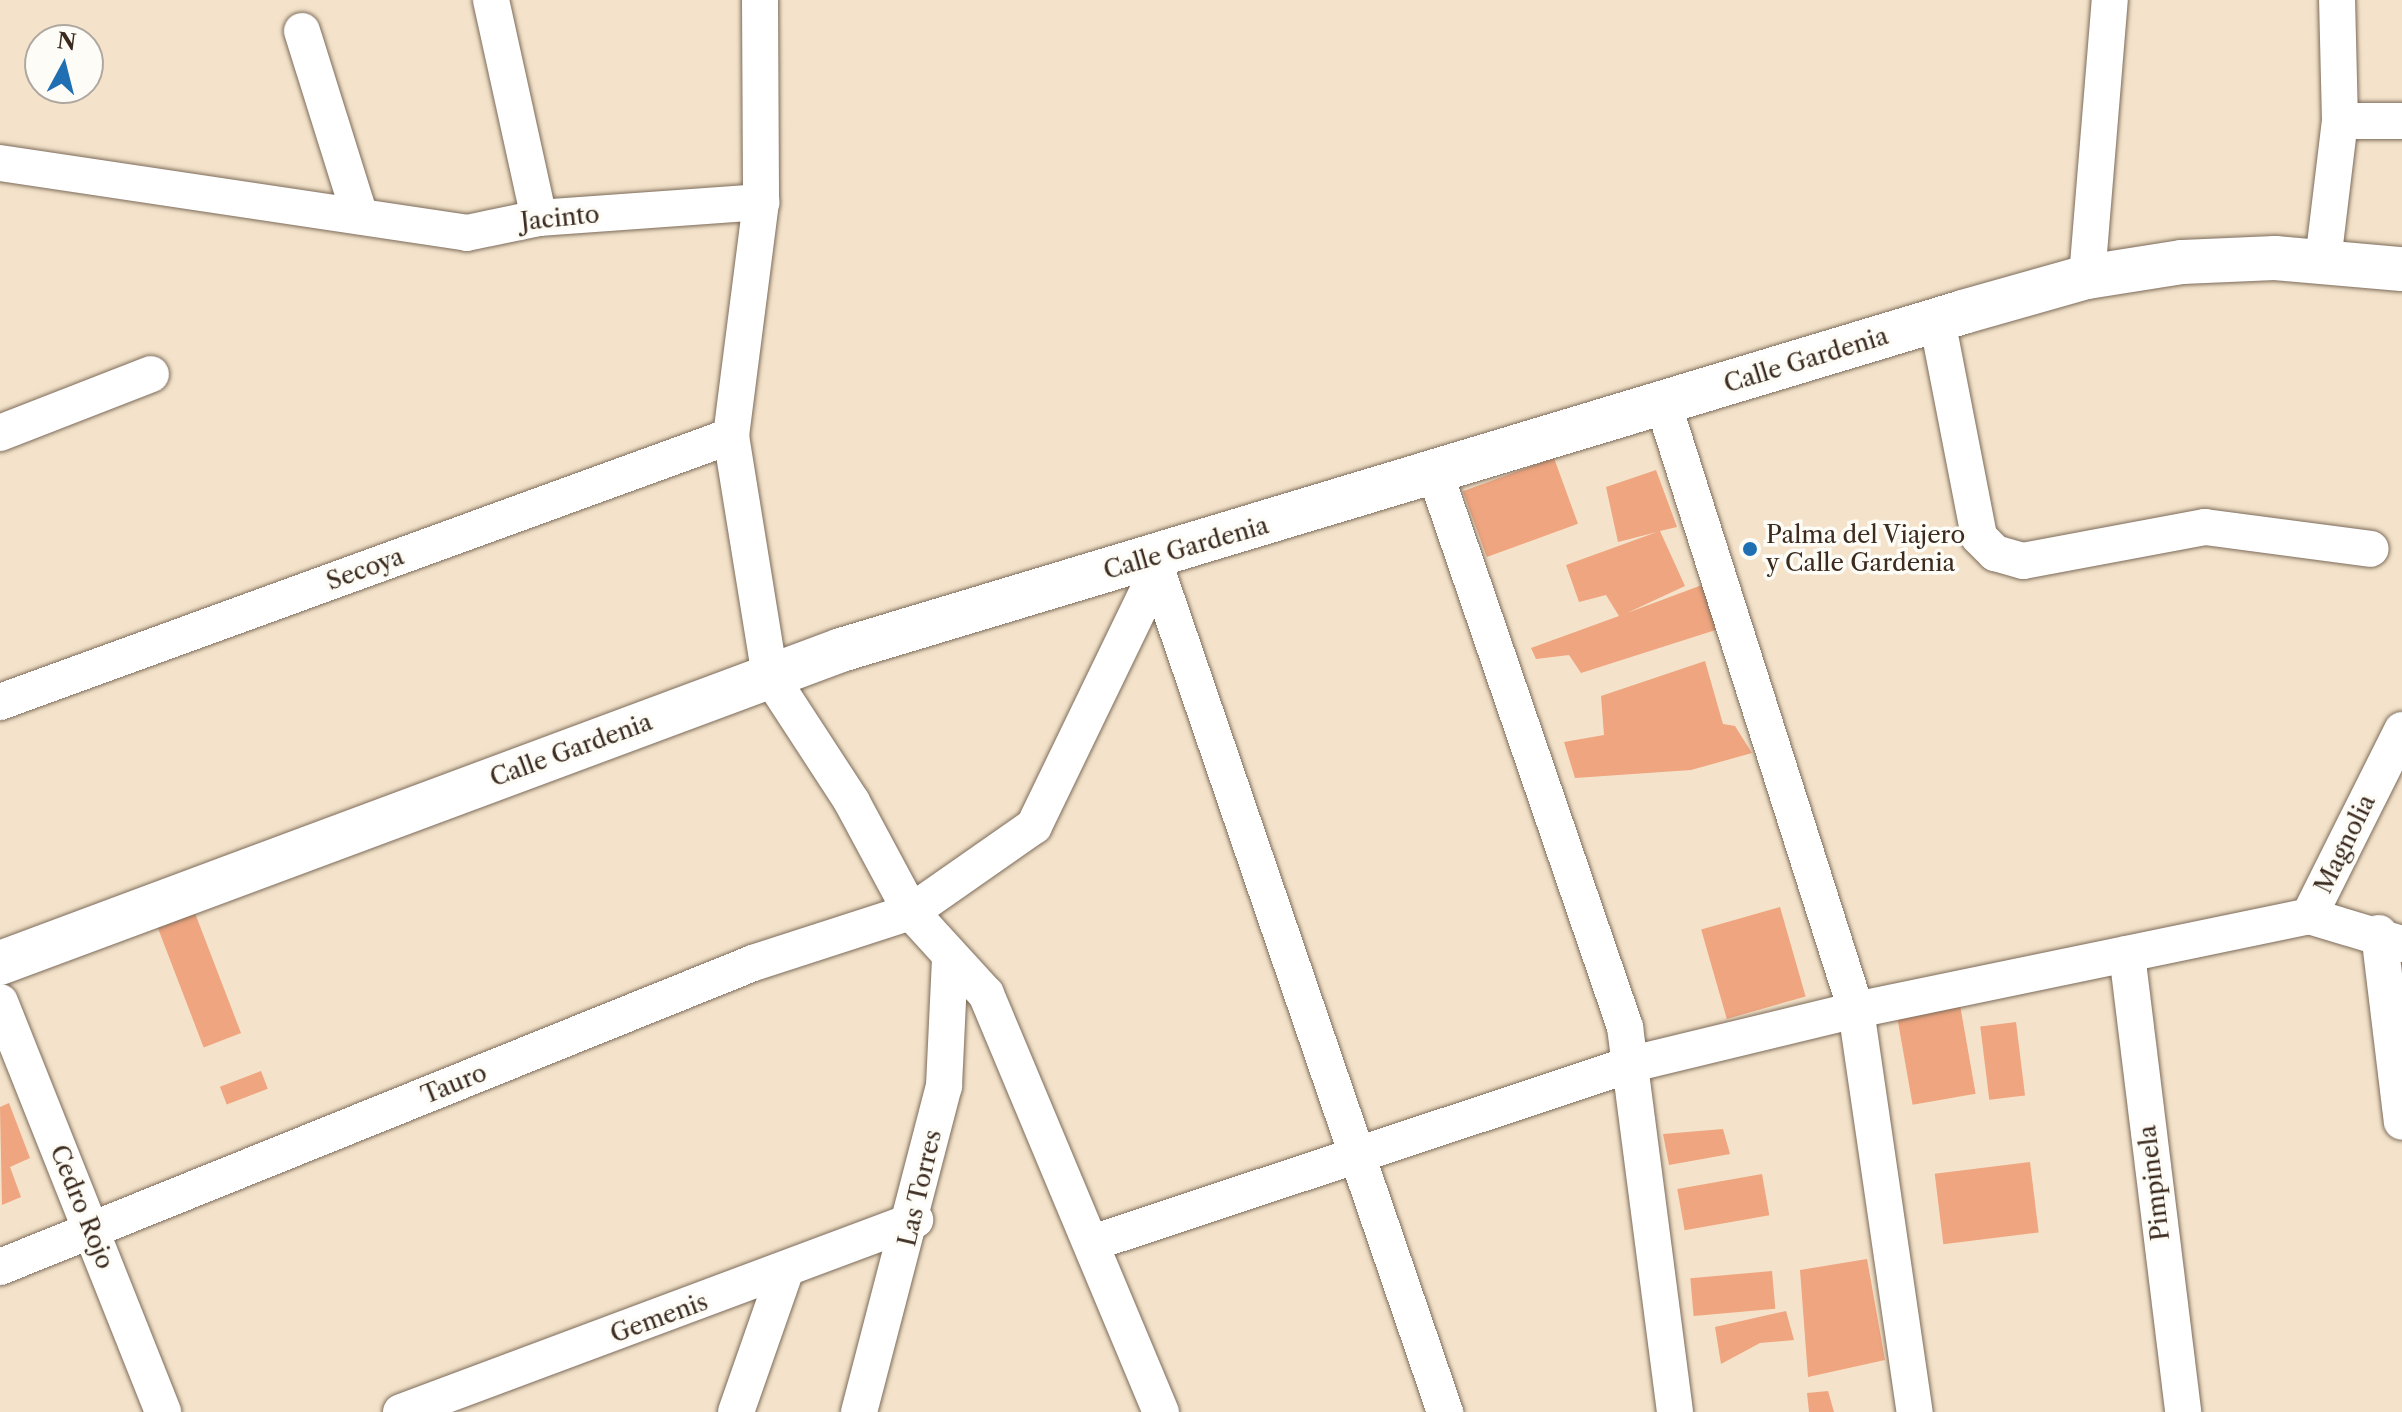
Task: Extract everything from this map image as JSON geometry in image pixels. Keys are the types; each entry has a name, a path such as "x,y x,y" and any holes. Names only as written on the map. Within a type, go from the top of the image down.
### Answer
{"street":[{"path":"491,0 539,218"},
{"path":"760,0 761,202 731,436 770,676 852,802 911,912 986,994 1095,1242 1161,1412"},
{"path":"2087,277 2110,0"},
{"path":"2323,261 2340,121 2337,0"},
{"path":"302,31 360,216"},
{"path":"2340,121 2402,121"},
{"name":"Jacinto","path":"0,163 467,233 539,218 761,202"},
{"name":"Calle Gardenia","path":"0,963 770,676 1155,564 1937,320 2087,277 2182,262 2323,261 2402,269"},
{"path":"1937,320 1979,537 1995,553 2023,561 2205,527 2371,549"},
{"path":"0,433 151,374"},
{"path":"1663,403 1856,1010 1915,1412"},
{"name":"Secoya","path":"0,702 731,436"},
{"path":"1436,476 1612,983 1632,1064 1675,1412"},
{"path":"911,912 1034,826 1155,564"},
{"path":"1155,564 1445,1412"},
{"name":"Magnolia","path":"2309,916 2402,730"},
{"name":"Tauro","path":"0,1267 753,963 911,912"},
{"path":"1095,1242 1632,1064 1856,1010 2309,916 2391,938 2402,1122"},
{"name":"Pimpinela","path":"2127,954 2183,1412"},
{"name":"Las Torres","path":"859,1412 915,1220 944,1086 950,958"},
{"name":"Cedro Rojo","path":"0,1002 163,1412"},
{"name":"Gemenis","path":"401,1412 785,1272 915,1220"},
{"path":"736,1412 785,1272"}],"building":[{"path":"1554,458 1578,524 1487,557 1463,491"},
{"path":"1656,470 1677,527 1660,531 1685,586 1627,613 1710,582 1725,627 1581,673 1569,655 1536,659 1531,648 1619,616 1606,595 1579,602 1566,565 1657,532 1618,542 1606,487"},
{"path":"1705,661 1723,724 1735,726 1752,753 1691,770 1575,778 1564,742 1604,735 1601,696"},
{"path":"1780,907 1806,996 1727,1019 1701,930"},
{"path":"193,908 241,1033 204,1047 156,922"},
{"path":"1960,1005 1976,1094 1913,1105 1897,1016"},
{"path":"2016,1022 2025,1095 1989,1100 1980,1026"},
{"path":"261,1071 268,1089 227,1105 220,1087"},
{"path":"9,1103 30,1158 10,1167 21,1197 2,1205 0,1107"},
{"path":"1723,1129 1730,1154 1669,1165 1663,1134"},
{"path":"2030,1162 2039,1232 1943,1244 1935,1174"},
{"path":"1762,1174 1769,1215 1685,1230 1677,1189"},
{"path":"1867,1259 1885,1360 1808,1377 1800,1270"},
{"path":"1772,1271 1775,1309 1694,1316 1690,1278"},
{"path":"1786,1311 1794,1340 1760,1343 1721,1364 1715,1327"},
{"path":"1828,1391 1834,1412 1809,1412 1807,1393"}],"place":[{"name":"Palma del Viajero y Calle Gardenia","path":"1750,549"}]}
